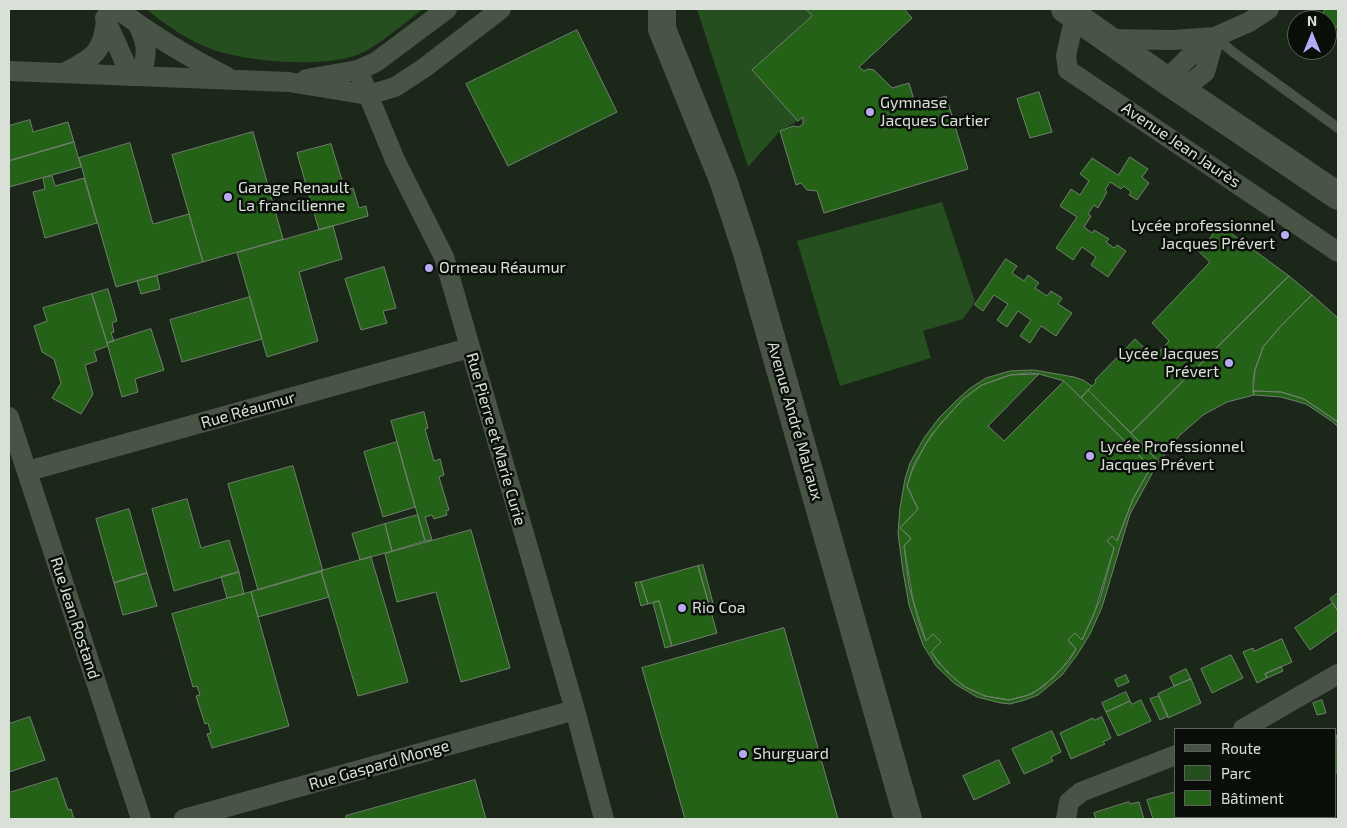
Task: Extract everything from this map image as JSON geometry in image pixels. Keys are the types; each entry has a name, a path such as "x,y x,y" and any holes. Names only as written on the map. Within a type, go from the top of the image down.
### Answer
{"street":[{"path":"289,82 358,70 376,62 447,9"},
{"path":"9,71 289,82 368,95 395,87 500,9"},
{"path":"641,9 662,19"},
{"path":"1107,39 1173,40 1215,37 1249,22 1269,9"},
{"path":"108,12 138,24 187,56 233,80"},
{"path":"63,73 87,61 99,49 104,37 108,12"},
{"path":"108,12 131,76"},
{"name":"Avenue Jean Jaurès","path":"1070,12 1338,196"},
{"name":"Avenue Jean Jaurès","path":"1070,12 1066,56 1068,70 1338,252"},
{"name":"Avenue André Malraux","path":"662,19 723,180 747,253 908,819"},
{"path":"131,76 143,68 147,54 145,40 138,24"},
{"path":"1174,85 1205,72 1215,37"},
{"name":"Rue Pierre et Marie Curie","path":"358,70 395,160 444,257 575,710 604,819"},
{"name":"Rue Réaumur","path":"28,472 469,348"},
{"name":"Rue Jean Rostand","path":"9,417 141,819"},
{"path":"1245,728 1338,674"},
{"name":"Rue Gaspard Monge","path":"184,819 575,710"},
{"path":"1066,819 1069,802 1081,792 1174,756"}],"lane":[{"path":"1215,37 1338,128"}],"green space":[{"path":"146,9 423,9 365,52 342,59 284,62 226,54 211,49 177,32"},
{"path":"697,9 806,9 812,16 753,70 798,121 780,131 748,167"},
{"path":"942,202 975,302 963,319 923,331 931,358 840,386 797,241"}],"building":[{"name":"Gymnase Jacques Cartier","path":"806,9 904,9 912,18 859,67 864,71 868,69 874,70 892,88 909,83 915,103 910,105 910,107 946,96 968,169 824,213 817,191 807,190 801,183 796,185 780,131 793,126 799,127 803,124 803,117 798,121 752,70 812,16"},
{"path":"1338,9 1337,26 1337,10 1325,10"},
{"path":"577,30 617,112 508,166 466,84"},
{"path":"1039,92 1052,132 1030,138 1017,99"},
{"path":"30,120 33,132 68,122 74,142 9,161 9,126"},
{"name":"Garage Renault La francilienne","path":"253,132 283,239 203,262 172,155"},
{"path":"74,142 81,167 9,187 9,161"},
{"path":"130,143 153,224 189,214 203,262 116,287 79,158"},
{"path":"331,144 345,190 353,188 359,208 366,206 368,216 319,230 297,153"},
{"path":"1130,157 1148,169 1142,177 1149,183 1137,200 1129,195 1131,192 1124,186 1121,189 1110,182 1098,208 1094,205 1088,214 1091,216 1084,227 1092,233 1094,230 1109,239 1106,242 1114,248 1117,245 1126,251 1108,277 1091,265 1096,257 1082,247 1073,260 1056,248 1077,217 1060,206 1071,189 1080,195 1089,181 1080,174 1092,158 1118,175"},
{"path":"52,176 55,186 84,178 97,223 45,238 33,192 45,189 43,178"},
{"path":"333,226 342,259 299,272 318,341 267,357 237,253"},
{"path":"1216,229 1225,235 1228,231 1289,276 1131,433 1088,390 1096,382 1095,380 1135,339 1154,357 1169,341 1152,323 1210,262 1196,249 1200,244 1205,247"},
{"path":"1006,259 1017,266 1012,273 1024,281 1028,275 1039,283 1035,288 1047,296 1051,291 1062,298 1058,304 1072,313 1056,336 1041,326 1030,343 1020,336 1031,320 1018,311 1007,327 997,320 1008,304 994,295 983,311 975,305"},
{"path":"384,267 396,308 383,311 387,323 361,330 345,279"},
{"path":"157,276 160,289 141,294 137,281"},
{"name":"Lycée Jacques Prévert","path":"1289,276 1312,295 1263,347 1253,380 1254,395 1227,402 1203,415 1180,435 1159,462 1131,433"},
{"path":"108,289 117,321 112,323 114,332 111,333 114,341 107,343 92,294"},
{"path":"92,294 108,346 94,351 97,361 85,365 93,394 81,414 52,398 61,383 54,359 42,352 34,326 47,321 43,308"},
{"path":"1312,295 1338,318 1338,422 1304,399 1281,392 1253,391 1255,370 1263,347"},
{"path":"250,297 262,339 182,362 170,320"},
{"path":"151,329 164,370 135,379 138,392 122,397 107,343"},
{"path":"1034,370 1074,377 1092,386 1081,398 1064,381 1039,374 1010,375 982,385 963,399 932,434 914,464 907,486 918,509 900,528 911,538 904,546 913,600 926,641 933,634 941,642 931,652 955,679 965,687 985,696 1009,700 1032,694 1053,678 1069,661 1076,649 1068,640 1075,633 1082,640 1094,614 1114,548 1107,541 1112,536 1117,541 1133,499 1151,467 1154,470 1130,514 1102,607 1090,634 1062,675 1038,695 1010,704 977,697 955,684 936,666 923,645 909,605 898,533 900,508 910,463 924,438 939,418 969,389 986,378 1010,371"},
{"path":"1039,374 988,426 1004,441 1064,381 1151,467 1133,499 1117,541 1112,536 1107,541 1114,548 1100,600 1082,640 1075,633 1068,640 1076,649 1062,668 1043,687 1026,696 1009,700 985,696 965,687 947,672 931,652 941,642 933,634 926,641 919,623 909,586 904,546 911,538 900,528 918,509 907,486 925,445 941,423 963,399 982,385 1010,375"},
{"path":"1088,390 1159,462 1154,470 1081,398"},
{"path":"1253,391 1281,392 1304,399 1338,422 1338,427 1306,404 1281,397 1254,395"},
{"path":"424,412 428,428 425,429 434,461 440,459 444,475 439,477 449,510 446,511 447,515 434,519 432,515 425,517 432,540 425,541 391,421"},
{"path":"397,442 415,507 383,517 364,452"},
{"path":"293,466 323,571 258,590 228,484"},
{"path":"187,499 201,548 229,540 239,572 174,591 152,509"},
{"path":"129,509 147,573 114,583 96,519"},
{"path":"418,515 425,541 392,551 385,524"},
{"path":"385,524 392,551 360,560 352,534"},
{"path":"471,530 510,668 461,682 436,592 397,602 385,554"},
{"path":"371,557 408,682 358,696 321,571"},
{"path":"703,565 713,603 709,604 698,566"},
{"path":"698,566 717,633 672,646 659,601 648,604 641,582"},
{"path":"321,571 329,597 258,617 251,592"},
{"path":"239,572 244,594 227,598 221,577"},
{"path":"147,573 157,606 123,615 114,583"},
{"path":"641,582 648,604 641,606 635,583"},
{"path":"251,592 289,726 212,748 207,734 211,733 208,723 205,724 196,696 200,695 197,686 193,687 172,614"},
{"path":"1338,593 1338,611 1330,599"},
{"path":"659,601 672,646 665,648 653,603"},
{"path":"1333,603 1338,611 1338,630 1310,650 1295,628"},
{"name":"Shurguard","path":"784,628 838,819 685,819 642,668"},
{"path":"1282,639 1292,662 1265,674 1267,678 1257,683 1243,652 1253,648 1254,651"},
{"path":"1231,655 1243,678 1212,693 1201,669"},
{"path":"1281,667 1283,671 1267,678 1265,674"},
{"path":"1186,669 1191,679 1174,686 1170,677"},
{"path":"1126,675 1129,682 1118,687 1115,680"},
{"path":"1191,679 1201,703 1168,718 1158,694"},
{"path":"1126,692 1130,701 1106,712 1102,703"},
{"path":"1159,696 1168,716 1160,720 1150,699"},
{"path":"1141,700 1151,721 1118,736 1106,712 1130,701 1132,704"},
{"path":"1322,700 1326,713 1317,715 1313,703"},
{"path":"30,717 45,760 9,772 9,724"},
{"path":"1102,717 1111,738 1103,742 1105,744 1071,759 1060,733 1093,718 1094,720"},
{"path":"1052,731 1061,752 1051,757 1053,761 1024,774 1012,749"},
{"path":"1337,738 1338,740 1337,772"},
{"path":"999,760 1010,783 974,800 963,776"},
{"path":"57,778 68,810 71,809 74,819 9,819 9,793"},
{"path":"475,780 486,819 346,819 346,816"},
{"path":"1174,793 1174,818 1187,818 1153,819 1147,800"},
{"path":"1129,802 1130,804 1139,802 1144,819 1096,819 1094,813"},
{"path":"1186,818 1222,818 1222,819"}],"place":[{"name":"Gymnase Jacques Cartier","path":"870,112"},
{"name":"Garage Renault La francilienne","path":"228,197"},
{"name":"Lycée professionnel Jacques Prévert","path":"1285,235"},
{"name":"Ormeau Réaumur","path":"429,268"},
{"name":"Lycée Jacques Prévert","path":"1229,363"},
{"name":"Lycée Professionnel Jacques Prévert","path":"1090,456"},
{"name":"Rio Coa","path":"682,608"},
{"name":"Shurguard","path":"743,754"}]}
